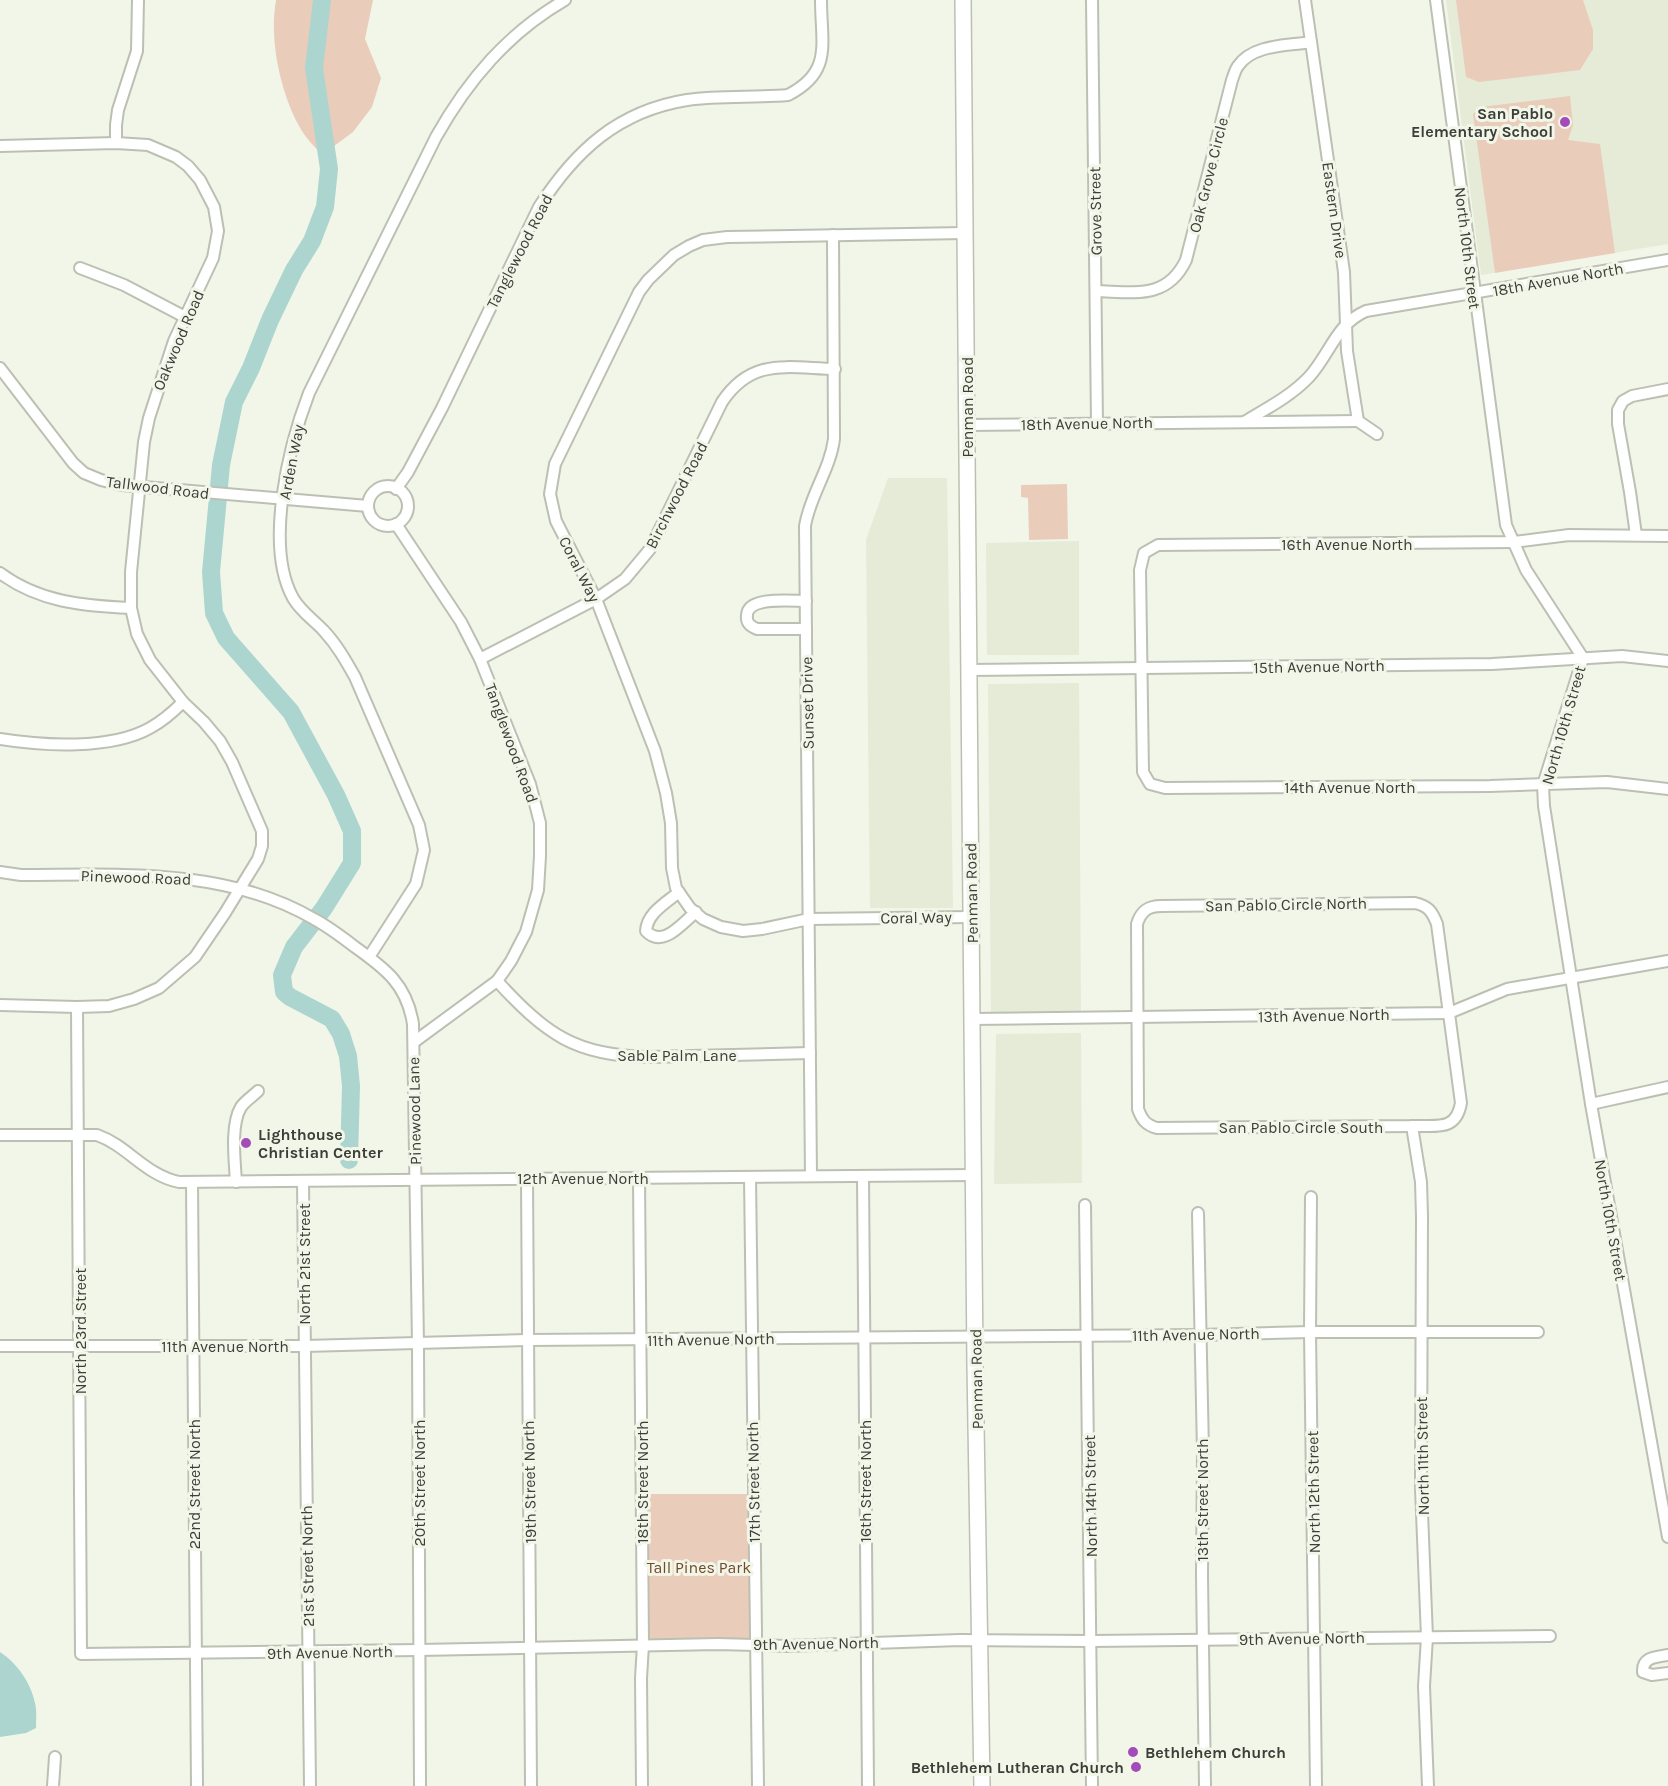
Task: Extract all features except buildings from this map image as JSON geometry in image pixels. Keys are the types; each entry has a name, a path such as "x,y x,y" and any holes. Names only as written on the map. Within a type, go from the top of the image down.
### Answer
{"street":[{"path":"117,143 118,110 137,51 138,0"},
{"name":"Arden Way","path":"369,957 417,884 424,850 419,825 355,677 342,654 324,631 302,610 288,586 281,552 287,468 309,393 445,120 466,89 507,41 565,0"},
{"name":"Tanglewood Road","path":"396,489 408,472 442,408 539,207 577,156 607,132 654,108 688,100 788,95 801,88 815,74 821,58 821,0"},
{"name":"Penman Road","path":"963,0 975,1336 982,1786"},
{"name":"Grove Street","path":"1092,0 1097,423"},
{"name":"Eastern Drive","path":"1305,0 1344,272 1347,351 1359,421"},
{"name":"North 10th Street","path":"1436,0 1506,525 1526,570 1582,658 1543,785 1591,1104 1668,1537"},
{"name":"Oak Grove Circle","path":"1096,291 1149,291 1163,287 1177,276 1186,260 1232,80 1238,66 1252,53 1311,42"},
{"name":"Oakwood Road","path":"0,146 117,143 148,146 176,157 188,166 200,180 214,207 218,231 213,258 165,364 144,442 131,572 131,608 137,634 145,651 183,702 220,741 232,762 262,831 262,846 258,859 239,889"},
{"name":"Coral Way","path":"965,233 753,235 703,240 674,255 660,266 639,292 555,464 550,494 556,521 596,599 655,751 671,823 672,868 679,892 696,912 703,919 721,927 743,931 809,918 972,917"},
{"name":"Sunset Drive","path":"811,1176 806,526 808,508 832,453 834,438 833,235"},
{"name":"18th Avenue North","path":"1244,422 1273,405 1310,376 1345,323 1355,315 1366,311 1668,260"},
{"path":"80,268 124,285 185,317"},
{"name":"Tallwood Road","path":"0,368 62,451 78,468 101,480 140,487 368,506"},
{"name":"Birchwood Road","path":"480,659 596,599 625,579 650,549 722,402 737,382 754,372 765,369 835,369"},
{"path":"1636,535 1618,424 1618,410 1623,401 1632,396 1668,389"},
{"path":"1359,421 1377,434"},
{"name":"18th Avenue North","path":"967,425 1359,421"},
{"path":"383,487 396,489 401,492 407,503 405,516 390,526 377,523 372,519 368,506 372,494 383,487"},
{"name":"Tanglewood Road","path":"396,524 456,614 480,659 530,784 540,823 538,890 526,932 497,981 414,1042"},
{"name":"16th Avenue North","path":"1141,668 1141,561 1144,553 1158,545 1514,543 1569,535 1668,536"},
{"path":"0,573 12,582 49,599 95,607 131,608"},
{"path":"806,601 752,604 747,611 746,619 749,625 757,629 806,629"},
{"name":"15th Avenue North","path":"969,670 1492,664 1622,656 1650,657 1668,661"},
{"name":"14th Avenue North","path":"1141,668 1143,772 1150,784 1165,788 1543,785 1607,782 1668,789"},
{"path":"0,739 56,743 119,740 149,729 166,718 183,702"},
{"name":"Pinewood Road","path":"0,872 21,875 169,876 239,889 270,899 313,918 385,971 404,992 411,1009 414,1042"},
{"path":"0,1005 109,1006 134,999 159,988 195,957 239,889"},
{"path":"679,892 650,916 646,931 650,936 666,937 696,912"},
{"name":"San Pablo Circle North","path":"1138,1017 1137,924 1144,909 1153,906 1219,905 1415,903 1427,906 1433,912 1437,924 1449,1013"},
{"name":"13th Avenue North","path":"972,1019 1449,1013 1507,990 1668,962"},
{"name":"Sable Palm Lane","path":"497,981 554,1034 567,1042 600,1053 623,1057 650,1057 810,1053"},
{"name":"North 23rd Street","path":"77,1007 81,1654"},
{"name":"San Pablo Circle South","path":"1138,1017 1138,1109 1142,1119 1148,1125 1157,1128 1412,1126 1453,1123 1459,1115 1461,1103 1449,1013"},
{"name":"Pinewood Lane","path":"414,1042 415,1179"},
{"path":"1591,1104 1668,1087"},
{"path":"236,1182 235,1128 237,1117 242,1106 258,1091"},
{"name":"North 11th Street","path":"1412,1126 1421,1182 1421,1488 1427,1637 1424,1686 1428,1786"},
{"name":"12th Avenue North","path":"0,1135 97,1135 111,1140 164,1179 192,1183 415,1179 974,1176"},
{"name":"16th Street North","path":"863,1176 868,1786"},
{"name":"17th Street North","path":"750,1177 758,1786"},
{"name":"18th Street North","path":"639,1178 642,1786"},
{"name":"20th Street North","path":"415,1179 420,1786"},
{"name":"19th Street North","path":"527,1179 531,1786"},
{"name":"North 21st Street","path":"303,1182 305,1346"},
{"name":"22nd Street North","path":"192,1183 197,1786"},
{"name":"North 12th Street","path":"1311,1197 1310,1332 1316,1786"},
{"name":"North 14th Street","path":"1085,1205 1092,1786"},
{"name":"13th Street North","path":"1198,1213 1203,1451 1205,1786"},
{"name":"11th Avenue North","path":"0,1346 80,1344 305,1346 527,1340 641,1341 1310,1332 1538,1332"},
{"name":"21st Street North","path":"305,1346 310,1786"},
{"name":"9th Avenue North","path":"81,1654 643,1645 786,1646 866,1642 1550,1636"},
{"path":"1668,1655 1651,1658 1642,1667 1646,1675 1668,1673"},
{"path":"53,1786 55,1757"}],"shaded area":[{"name":"San Pablo Elementary School","path":"1446,0 1668,0 1668,244 1481,275"},
{"path":"888,478 947,478 953,908 870,908 866,540"},
{"path":"1079,541 1079,655 987,655 986,543"},
{"path":"1079,683 1081,1012 991,1012 988,684"},
{"path":"1081,1033 1082,1183 994,1184 996,1034"}],"green space":[{"path":"276,0 373,0 365,39 381,78 372,107 353,132 322,155 299,126 286,97 275,48"},
{"path":"1456,0 1583,0 1593,30 1593,49 1580,70 1479,82 1466,77"},
{"path":"1570,96 1573,125 1568,140 1600,144 1615,253 1495,273 1473,114 1481,107"},
{"path":"1067,484 1068,539 1029,540 1028,498 1021,497 1021,485"},
{"name":"Tall Pines Park","path":"649,1494 748,1494 751,1639 648,1639"}],"water":[{"path":"0,1652 22,1674 33,1696 36,1728 26,1733 0,1737"}],"waterway":[{"path":"322,0 314,68 329,169 325,207 312,241 294,270 234,402 221,465 211,572 214,613 226,638 291,712 336,795 352,831 352,863 324,908 294,947 282,975 284,992 332,1019 341,1034 348,1056 351,1086 349,1160"}],"place":[{"name":"San Pablo Elementary School","path":"1565,122"},
{"name":"Lighthouse Christian Center","path":"246,1143"},
{"name":"Bethlehem Church","path":"1133,1752"},
{"name":"Bethlehem Lutheran Church","path":"1136,1767"}]}
